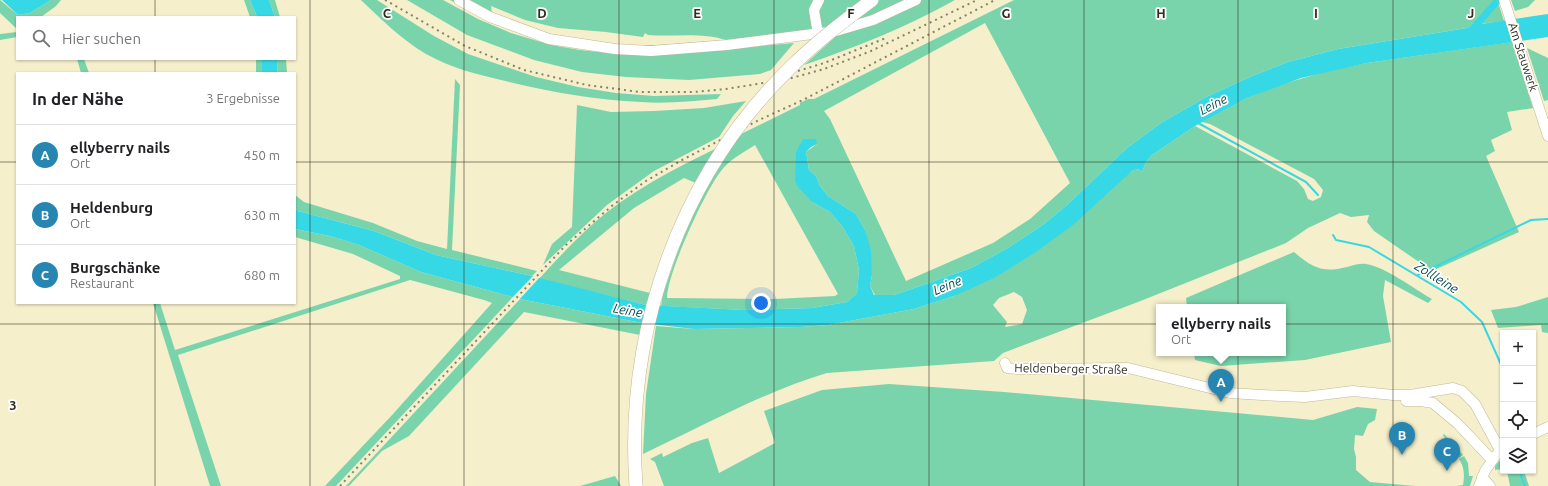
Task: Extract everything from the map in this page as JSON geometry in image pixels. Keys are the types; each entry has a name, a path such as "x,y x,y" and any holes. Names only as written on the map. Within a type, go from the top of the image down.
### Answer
{"main road":[{"path":"636,486 635,420 638,374 645,336 665,264 691,203 725,145 766,92 806,52 872,0"}],"street":[{"path":"458,0 490,17 549,38 615,49 651,51 727,45 818,34 860,24 916,0"},
{"path":"818,34 814,10 819,0"},
{"name":"Am Stauwerk","path":"1504,0 1548,136"},
{"name":"Heldenberger Straße","path":"1006,363 1007,368 1018,369 1128,368 1230,393 1305,397 1353,391"},
{"path":"1492,460 1458,424 1433,403 1421,401 1396,402 1360,398 1354,396 1353,391 1393,395 1410,395 1453,388 1462,391 1475,404 1500,447"},
{"path":"1536,433 1548,427"},
{"path":"1490,486 1481,481 1492,460 1500,450"}],"green space":[{"path":"0,0 18,15 30,13 51,0 61,0 56,6 42,16 16,16 16,28 0,13"},
{"path":"244,0 250,0 257,16 250,16"},
{"path":"269,0 275,0 280,16 275,16"},
{"path":"361,0 377,0 434,36 468,54 536,77 578,87 616,93 654,96 721,94 717,99 689,101 651,103 623,101 553,91 481,75 453,67 426,54 400,36"},
{"path":"407,0 443,0 478,19 511,33 551,45 599,52 487,20 450,0 955,0 881,36 804,65 854,20 856,5 810,39 727,49 794,43 771,70 760,74 689,80 626,77 582,72 534,60 467,35","holes":["491,6 525,20 558,28 643,37 645,33 648,35 697,35 726,40 659,45 626,45 576,39 550,34 492,13"]},
{"path":"1014,0 1494,0 1474,24 1467,28 1338,49 1288,62 1252,76 1206,97 1161,123 1127,148 1067,205 1044,224 1008,248 971,268 894,295 875,295 870,286 872,275 865,230 856,214 828,196 820,186 816,176 809,170 806,152 817,144 803,139 812,202 830,212 842,226 854,246 859,270 857,293 847,302 812,308 744,310 661,306 663,294 680,245 700,199 739,135 800,105 800,103 808,99 814,99","holes":["985,23 1070,183 1030,219 993,243 906,281 830,119 824,111","755,145 838,294 835,296 774,299 667,298 673,271 688,233 714,181 728,163"]},
{"path":"1511,0 1535,0 1528,7 1515,11"},
{"path":"1498,2 1504,21 1479,24"},
{"path":"16,32 16,37 0,40 0,34"},
{"path":"1512,42 1533,108 1507,112 1512,130 1491,140 1495,151 1486,156 1519,232 1432,271 1374,231 1367,222 1369,215 1351,217 1340,213 1308,228 1286,243 1138,302 1003,353 994,361 827,373 756,400 643,454 646,394 656,326 694,329 828,325 914,309 954,296 1132,171 1138,169 1142,172 1146,162 1152,155 1195,126 1297,181 1304,189 1308,199 1313,201 1321,197 1323,190 1314,179 1210,124 1202,122 1247,98 1276,86 1331,70 1367,63","holes":["1014,292 1022,297 1027,310 1022,324 1005,327 1007,322 993,305 999,298"]},
{"path":"1527,48 1548,58 1548,100 1544,101"},
{"path":"77,60 84,60 89,72 81,72"},
{"path":"256,60 262,60 262,72 256,72"},
{"path":"278,60 286,60 287,72 277,72"},
{"path":"455,79 460,85 452,250 537,271 532,276 436,255 374,231 298,211 296,208 296,196 304,202 373,223 417,241 447,249"},
{"path":"746,101 733,116 719,137 654,171 607,205 543,265 552,244 572,227 577,105 611,112 654,111 704,108"},
{"path":"715,149 696,183 684,178 634,208 559,270 650,293 646,305 539,279 580,236 608,211 652,182"},
{"path":"296,229 330,236 359,245 421,272 513,297 336,486 325,486 393,414 492,303 410,280 178,355 221,486 210,486 153,304 160,304 175,350 400,279 400,276 353,254 296,237"},
{"path":"1294,252 1305,261 1322,269 1345,268 1363,264 1374,266 1391,274 1432,299 1428,303 1385,280 1383,296 1391,342 1305,360 1221,366 1195,360 1194,356 1286,356 1286,304 1187,304 1186,298"},
{"path":"1548,297 1548,333 1542,332 1541,325 1498,328 1491,310 1516,307"},
{"path":"520,299 642,323 640,335 524,312 409,436 382,451 349,486 346,486"},
{"path":"889,384 1004,392 1313,420 1357,407 1377,409 1375,420 1368,424 1363,436 1355,435 1354,449 1356,457 1356,470 1370,482 1415,486 664,486 655,462 650,459 662,453 663,457 692,443 708,438 719,473 775,443 764,411 822,390"},
{"path":"1444,434 1463,455 1459,458 1443,435"},
{"path":"1464,456 1468,463 1469,476 1473,476 1470,486 1457,486 1463,485 1464,471 1459,459"},
{"path":"1500,460 1500,469 1495,470 1495,466"},
{"path":"1508,474 1525,474 1529,486 1510,486"},
{"path":"615,476 621,486 580,486"}],"water":[{"path":"2,0 51,0 30,13 18,15"},
{"path":"250,0 269,0 275,16 257,16"},
{"name":"Leine","path":"1548,14 1548,37 1367,63 1301,78 1247,98 1195,126 1152,155 1146,162 1142,172 1138,169 1132,171 1073,225 1036,252 994,278 954,296 914,309 828,325 694,329 642,323 520,299 421,272 359,245 330,236 296,229 296,208 298,211 374,231 436,255 532,276 646,305 744,310 812,308 847,302 857,293 859,270 854,246 842,226 830,212 812,202 798,187 795,181 796,152 803,139 816,139 817,144 806,152 809,170 816,176 820,186 828,196 856,214 865,230 871,250 872,275 870,286 874,295 894,295 971,268 1008,248 1044,224 1067,205 1127,148 1161,123 1206,97 1252,76 1288,62 1338,49 1467,28 1474,24"},
{"path":"262,60 278,60 277,72 262,72"}],"pier":[{"path":"534,275 540,277 518,301 511,299"}],"waterway":[{"path":"1472,30 1498,0"},
{"path":"1198,123 1306,182 1318,195"},
{"path":"1418,275 1531,220 1548,219"},
{"name":"Zollleine","path":"1333,235 1336,240 1369,247 1461,302 1482,322 1502,366"},
{"name":"Zollleine","path":"1520,474 1525,486"}],"railway":[{"path":"385,0 465,46 524,70 587,85 640,92 694,92 726,89 788,79 824,69 871,51 977,0"},
{"path":"340,486 566,245 613,205 646,181 682,160 759,120 803,100 995,0"},
{"path":"798,71 824,63 886,38"}],"place":[{"name":"ellyberry nails","path":"1221,402"},
{"name":"Heldenburg","path":"1402,455"},
{"name":"Burgschänke","path":"1447,471"}]}
